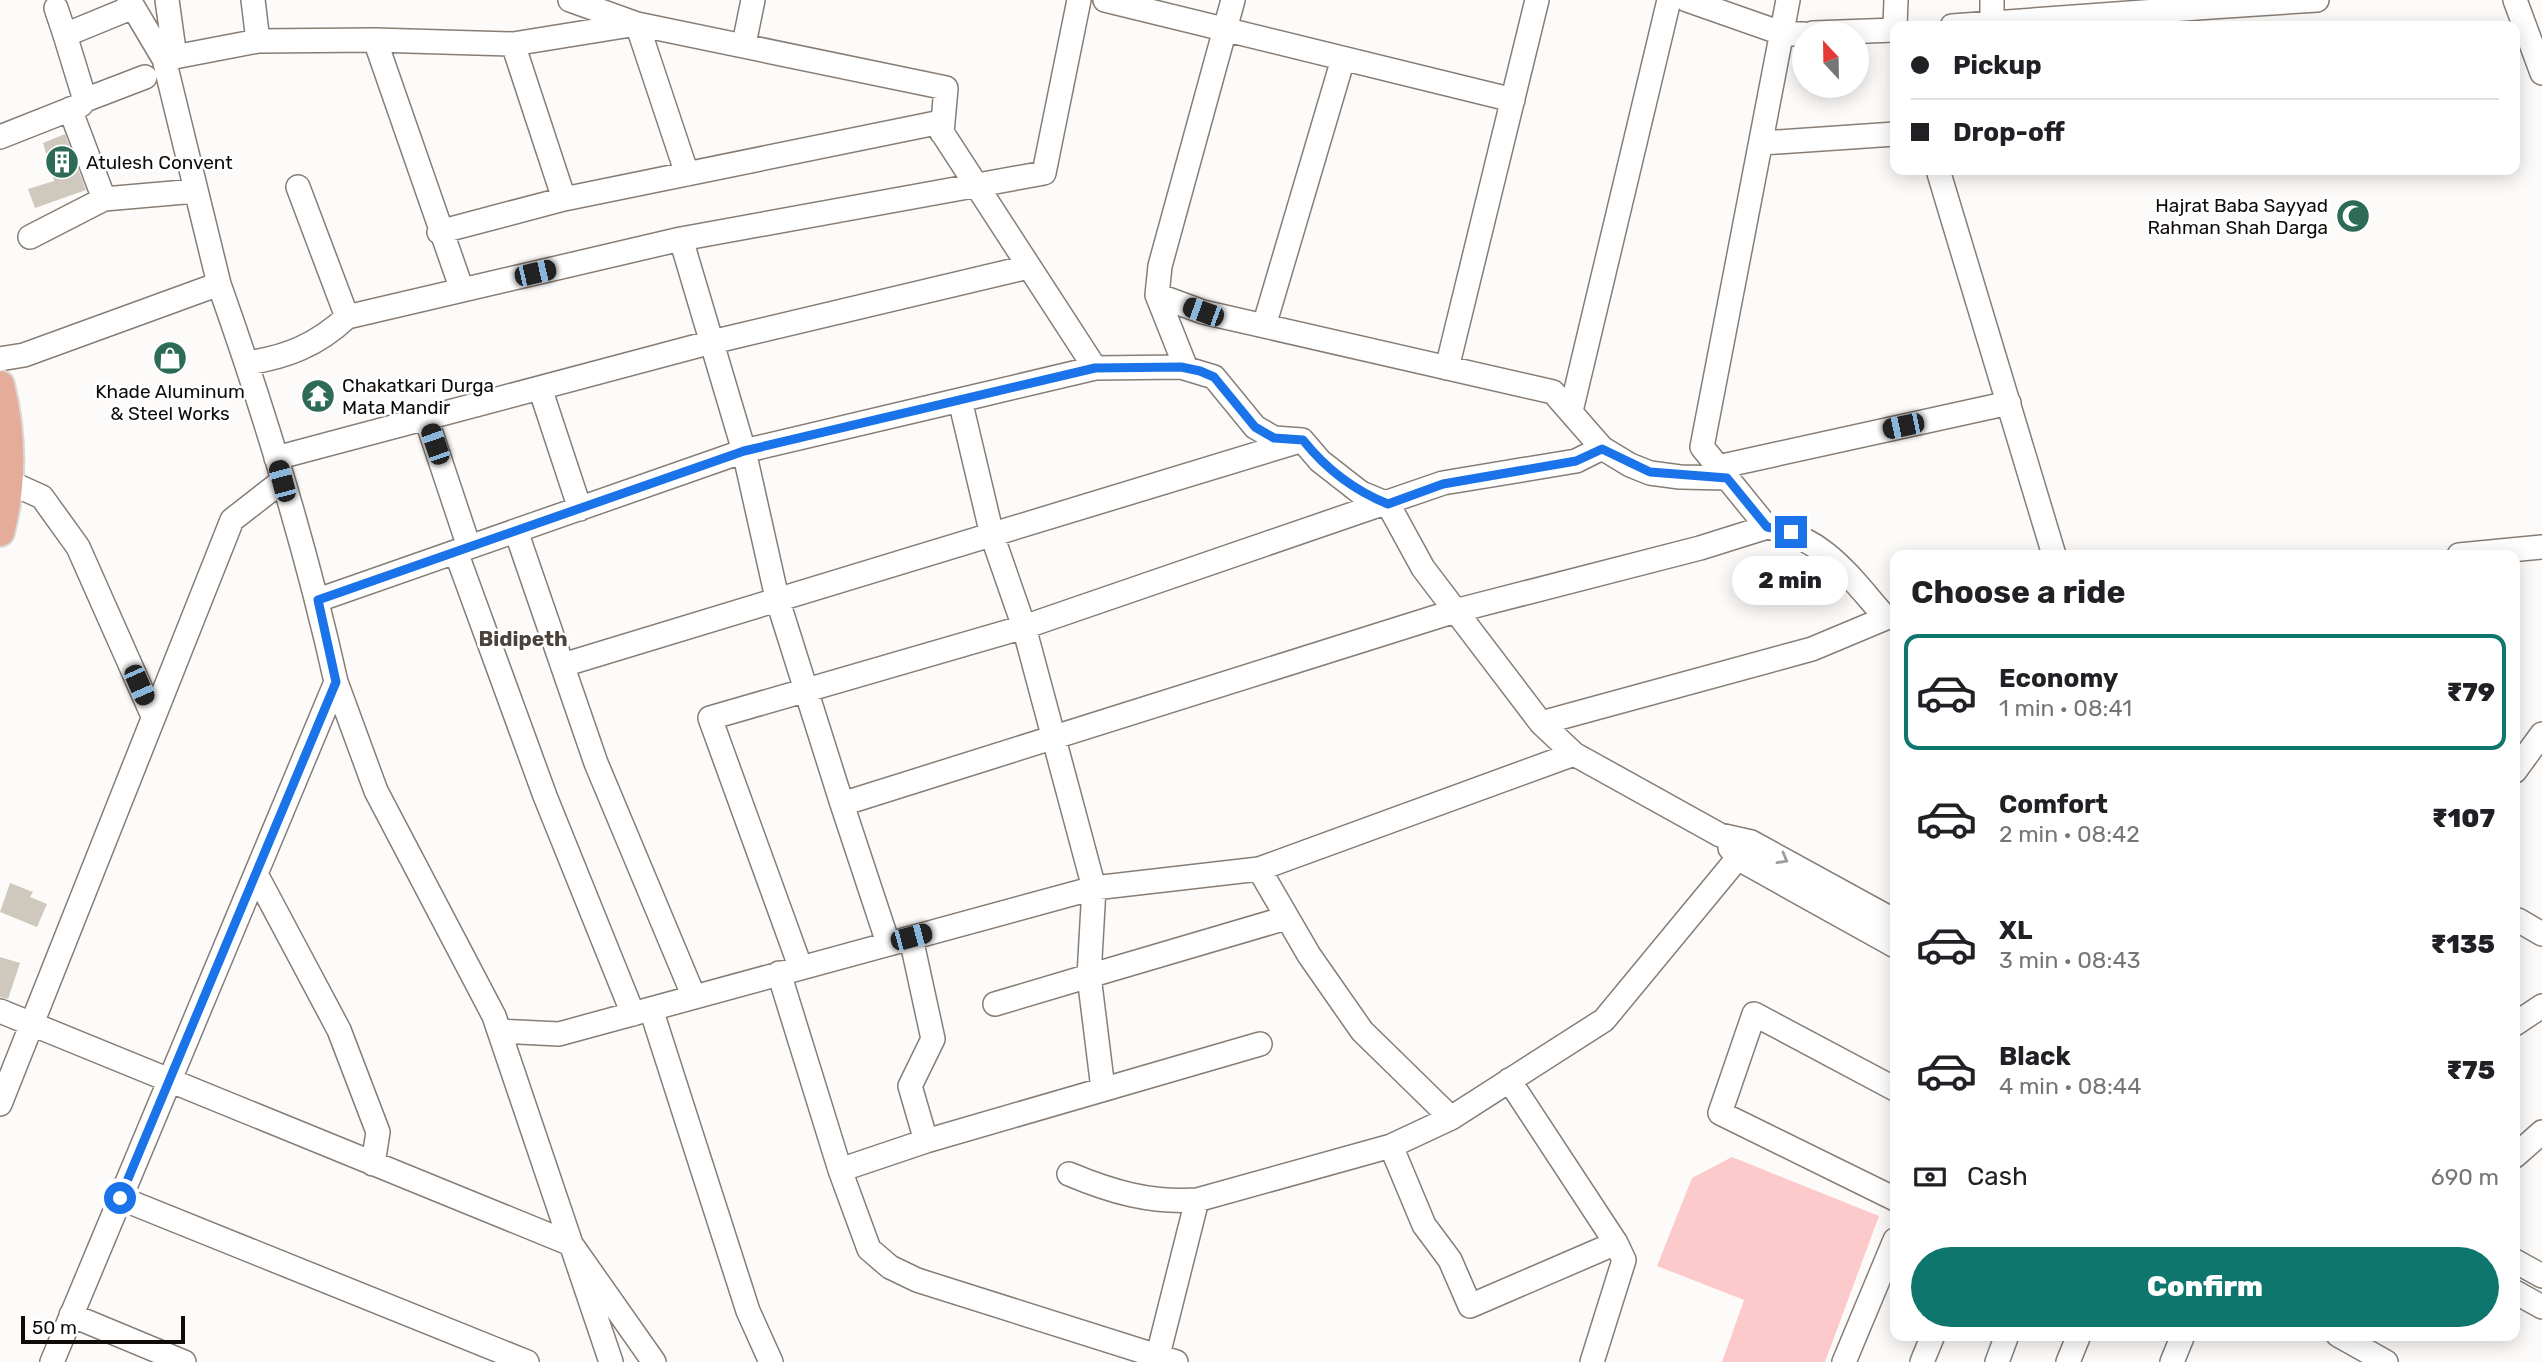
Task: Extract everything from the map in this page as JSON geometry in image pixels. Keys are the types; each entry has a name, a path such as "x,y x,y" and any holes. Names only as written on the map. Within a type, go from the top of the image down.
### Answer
{"main road":[{"path":"0,385 9,425 9,498 0,532"}],"street":[{"path":"167,0 169,58 196,191 219,284 247,363 318,600 336,682 376,791 495,1016 611,1362"},
{"path":"253,0 258,41"},
{"path":"570,0 637,24 744,44 946,88 942,133"},
{"path":"744,44 753,0"},
{"path":"247,363 276,359 301,350 325,337 347,317 681,239 1044,173 1079,0"},
{"path":"1105,0 1513,100"},
{"path":"1186,368 1157,295 1160,266 1233,0"},
{"path":"1447,368 1537,0"},
{"path":"1572,411 1669,0"},
{"path":"1687,0 1792,33"},
{"path":"1788,0 1792,23"},
{"path":"1895,0 1895,21"},
{"path":"1992,21 1993,0"},
{"path":"2001,21 2056,9 2317,0"},
{"path":"2515,0 2542,73"},
{"path":"65,35 131,3 169,58"},
{"path":"56,8 65,35 78,104 104,199"},
{"path":"169,58 258,41 375,40 513,44 637,24"},
{"path":"637,24 687,174"},
{"path":"1869,30 1890,28"},
{"path":"375,40 439,232 462,290"},
{"path":"1767,527 1702,447 1762,143 1792,41"},
{"path":"513,44 564,199"},
{"path":"1264,326 1343,59"},
{"path":"0,137 145,77"},
{"path":"439,232 564,199 936,123 1095,368"},
{"path":"1762,143 1890,134"},
{"path":"1940,175 2053,550"},
{"path":"298,187 347,317"},
{"path":"30,237 104,199 196,191"},
{"path":"681,239 744,451 777,598 804,690 888,943"},
{"path":"276,458 712,342 1028,267"},
{"path":"0,359 24,355 219,284"},
{"path":"1157,295 1203,312 1553,392 1602,449 1650,472 1723,472 2009,403"},
{"path":"318,600 744,451 1095,368 1186,368 1214,377 1255,427 1274,438 1303,440 1320,461 1361,493 1388,504 1418,559 1455,611 1541,723 1574,754 1720,835 1890,943"},
{"path":"540,388 580,509"},
{"path":"960,400 992,535 1024,627 1094,888 1089,976 1103,1089"},
{"path":"426,418 463,549 545,796 642,1011 747,1311 771,1362"},
{"path":"563,665 1303,440"},
{"path":"1197,1200 1167,1358 957,1294 890,1268 869,1249 840,1170 790,970 710,718 1024,627 1443,484 1576,461 1602,449"},
{"path":"0,1104 232,520 282,481"},
{"path":"9,482 42,497 60,518 78,547 153,716"},
{"path":"842,804 1455,611 1700,548 1767,527 1791,532 1831,554 1890,623"},
{"path":"516,531 596,763 694,997"},
{"path":"2511,550 2542,547"},
{"path":"1541,723 1812,649 1890,624"},
{"path":"52,1362 336,682"},
{"path":"2520,764 2542,734"},
{"path":"500,1031 559,1034 1094,888 1259,869 1574,754"},
{"path":"1745,850 1890,919"},
{"path":"1069,1174 1115,1193 1165,1202 1197,1200 1391,1146 1451,1118 1604,1020 1745,850"},
{"path":"1259,869 1286,918 1362,1031 1451,1118"},
{"path":"256,874 339,1030 378,1132 373,1164"},
{"path":"995,1004 1286,918"},
{"path":"2520,921 2542,934"},
{"path":"911,937 933,1039 911,1086 926,1141"},
{"path":"2520,1021 2542,1006"},
{"path":"0,1011 571,1244 654,1362"},
{"path":"1890,1086 1754,1014 1720,1113 1890,1197"},
{"path":"840,1170 926,1141 1260,1044"},
{"path":"1509,1080 1616,1243 1624,1261 1592,1362"},
{"path":"2520,1152 2542,1132"},
{"path":"1391,1146 1424,1225 1450,1260 1470,1306 1616,1243"},
{"path":"120,1198 527,1362"},
{"path":"1844,1362 1890,1252"},
{"path":"2520,1264 2542,1276"},
{"path":"2520,1295 2542,1307"},
{"path":"72,1315 184,1362"},
{"path":"1922,1362 1931,1341"},
{"path":"1997,1362 2005,1341"},
{"path":"2068,1362 2077,1341"},
{"path":"2172,1362 2181,1341"},
{"path":"2349,1341 2386,1362"}],"shaded area":[{"path":"1732,1157 1879,1216 1825,1362 1722,1362 1744,1300 1657,1266 1692,1178"}],"building":[{"name":"Atulesh Convent","path":"65,134 86,190 35,208 28,189 54,181 43,143"},
{"path":"10,883 33,892 30,897 47,904 37,927 0,912"},
{"path":"0,957 20,963 8,999 0,997"}],"place":[{"name":"Atulesh Convent","path":"62,162"},
{"name":"Hajrat Baba Sayyad Rahman Shah Darga","path":"2353,216"},
{"name":"Khade Aluminum & Steel Works","path":"170,358"},
{"name":"Chakatkari Durga Mata Mandir","path":"318,396"}],"district":[{"name":"Bidipeth","path":"523,639"}],"route":[{"path":"120,1198 336,682 318,600 744,451 1095,368 1181,367 1214,377 1244,418 1255,427 1274,438 1303,440 1320,461 1361,493 1388,504 1443,484 1576,461 1602,449 1630,465 1650,472 1680,477 1727,478 1767,527 1791,532"}]}
